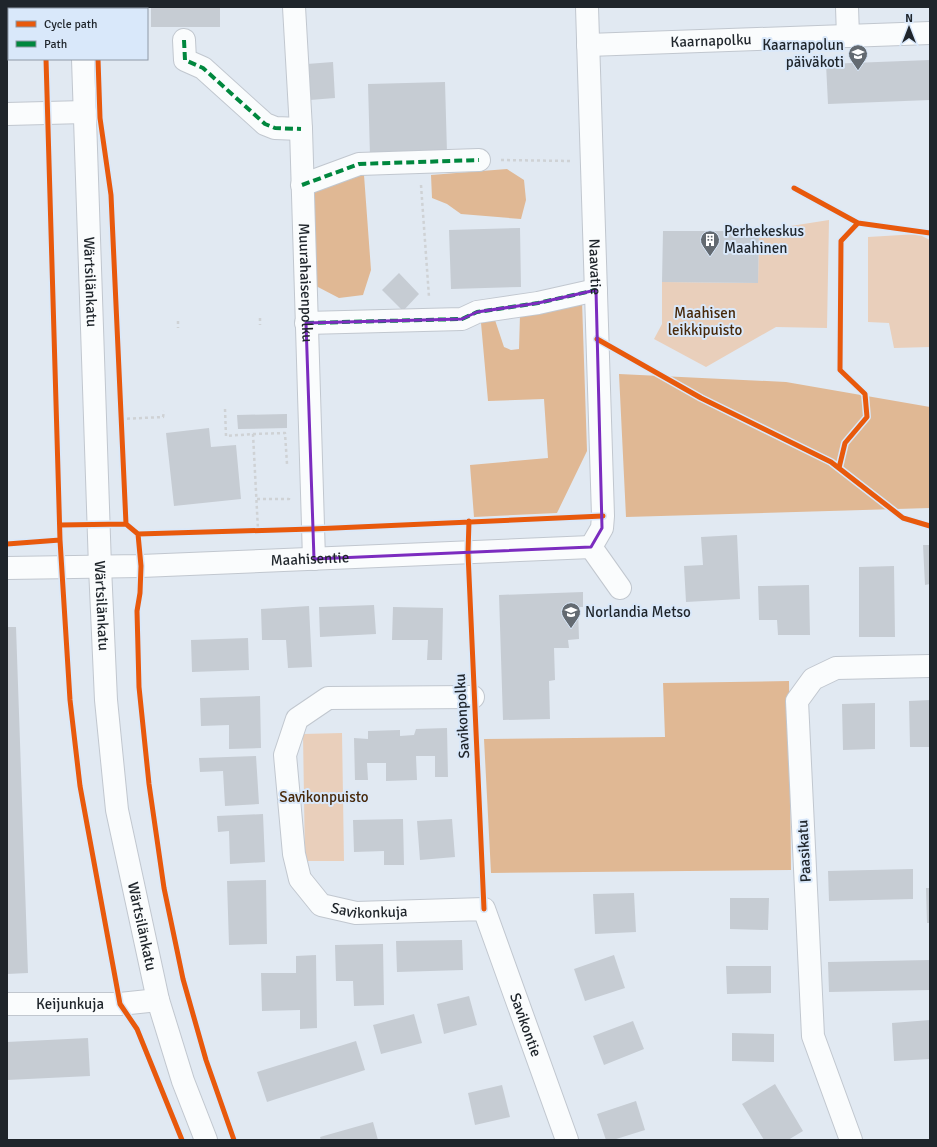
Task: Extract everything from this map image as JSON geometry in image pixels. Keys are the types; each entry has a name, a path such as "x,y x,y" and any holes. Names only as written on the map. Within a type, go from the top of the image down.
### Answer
{"street":[{"name":"Muurahaisenpolku","path":"294,7 301,129 314,559"},
{"name":"Naavatie","path":"588,7 602,528 591,547"},
{"path":"847,7 848,36"},
{"name":"Kaarnapolku","path":"588,44 930,33"},
{"path":"184,40 185,60 203,68 265,124 275,128 301,129"},
{"name":"Wärtsilänkatu","path":"83,60 100,567 106,700 117,810 158,1000 183,1081 206,1140"},
{"path":"7,114 85,112"},
{"path":"302,184 359,164 479,160"},
{"path":"306,323 462,319 477,312 538,303 596,290"},
{"path":"591,547 620,588"},
{"name":"Maahisentie","path":"7,568 100,567 591,547"},
{"name":"Paasikatu","path":"851,1140 813,1036 797,701 813,679 836,668 930,666"},
{"name":"Savikonkuja","path":"473,697 328,698 297,719 285,755 294,854 300,879 321,905 356,913 484,909"},
{"name":"Savikontie","path":"484,909 567,1140"},
{"name":"Keijunkuja","path":"7,1004 120,1004 158,1000"}],"path":[{"path":"479,160 592,161"},
{"path":"419,162 431,320"},
{"path":"260,318 260,324"},
{"path":"178,321 178,328"},
{"path":"225,409 226,436 285,433 287,469"},
{"path":"121,412 121,422 163,417 164,411"},
{"path":"253,434 258,530"},
{"path":"257,499 289,499 288,491"},
{"path":"251,531 266,530"}],"highlighted area":[{"path":"596,290 602,528 591,547 314,559 306,323 462,319 477,312 538,303"}],"green space":[{"name":"Maahisen leikkipuisto","path":"829,220 827,328 776,327 706,367 654,339 662,324 662,282 758,283 759,231"},
{"path":"918,234 930,240 930,347 894,348 889,323 868,322 868,237"},
{"name":"Savikonpuisto","path":"342,733 344,861 305,861 303,734"}],"shaded area":[{"path":"507,169 524,180 526,200 521,219 461,214 447,204 432,198 431,175"},
{"path":"364,175 371,270 363,295 339,298 316,286 312,195 329,181 341,177"},
{"path":"582,301 587,451 557,513 474,517 470,465 548,458 544,399 488,401 481,323 495,320 504,347 511,350 519,349 520,315"},
{"path":"619,374 786,382 930,407 930,508 626,517"},
{"path":"789,681 791,870 491,873 484,739 665,737 663,683"}],"building":[{"path":"151,7 220,7 220,27 151,27"},
{"path":"930,60 930,100 828,104 826,64"},
{"path":"333,62 335,98 310,100 307,64"},
{"path":"445,82 447,153 370,156 368,84"},
{"path":"520,228 521,287 451,289 449,230"},
{"name":"Perhekeskus Maahinen","path":"663,231 759,231 758,283 662,282"},
{"path":"399,273 419,294 403,311 382,290"},
{"path":"287,414 287,428 238,429 237,415"},
{"path":"209,428 211,447 236,445 241,499 174,506 166,433"},
{"path":"737,535 740,599 686,602 684,566 703,565 701,537"},
{"path":"923,545 930,545 930,584 925,585"},
{"path":"894,566 895,637 859,637 859,567"},
{"path":"809,585 810,635 778,635 777,620 759,620 758,586"},
{"path":"583,592 583,607 578,607 579,639 568,640 569,648 554,648 555,680 549,681 550,719 503,720 499,595"},
{"path":"374,605 376,634 320,637 319,607"},
{"path":"309,606 312,667 288,668 286,640 262,640 261,609"},
{"path":"393,607 443,608 442,660 427,660 428,640 392,640"},
{"path":"7,627 16,627 28,973 7,974"},
{"path":"248,638 249,670 192,672 191,640"},
{"path":"260,696 261,748 229,749 229,725 201,726 200,698"},
{"path":"930,700 930,747 910,747 909,701"},
{"path":"875,703 875,749 843,750 842,704"},
{"path":"447,728 448,777 435,777 435,756 416,756 417,780 386,781 386,763 367,763 368,780 355,780 354,738 368,739 368,731 400,730 400,736 414,735 416,729"},
{"path":"256,756 259,804 225,806 223,771 200,772 199,758"},
{"path":"263,814 265,862 230,864 229,831 218,832 217,816"},
{"path":"403,819 404,865 384,865 384,851 354,852 353,820"},
{"path":"452,819 455,857 420,860 417,821"},
{"path":"913,869 913,899 829,901 828,871"},
{"path":"266,880 267,944 229,945 227,881"},
{"path":"926,888 930,888 930,923 927,923"},
{"path":"634,893 636,932 595,934 593,894"},
{"path":"730,898 769,898 768,930 730,929"},
{"path":"462,940 463,970 397,972 396,941"},
{"path":"383,944 384,1005 354,1006 353,981 336,981 335,945"},
{"path":"316,955 317,1028 300,1029 300,1010 262,1011 261,973 296,973 296,956"},
{"path":"614,955 625,988 585,1001 574,969"},
{"path":"930,960 930,990 829,992 828,962"},
{"path":"726,966 771,966 771,993 727,994"},
{"path":"469,996 477,1025 444,1034 437,1004"},
{"path":"414,1014 422,1043 381,1054 373,1025"},
{"path":"930,1020 930,1059 894,1061 892,1023"},
{"path":"633,1021 644,1049 604,1065 593,1036"},
{"path":"732,1033 774,1034 774,1062 732,1061"},
{"path":"88,1038 90,1076 7,1080 7,1042"},
{"path":"356,1041 365,1070 267,1102 257,1072"},
{"path":"775,1084 803,1131 788,1140 764,1140 742,1104"},
{"path":"502,1085 510,1117 475,1125 468,1093"},
{"path":"636,1101 645,1130 613,1140 606,1140 597,1114"},
{"path":"373,1122 378,1140 321,1140 320,1137"}],"marked path":[{"path":"184,40 185,60 203,68 265,124 275,128 301,129"},
{"path":"302,185 359,164 479,160"},
{"path":"306,323 462,319 477,312 538,303 596,290"}],"cycle path":[{"path":"46,60 60,540 70,700 80,786 120,1004 137,1029 182,1140"},
{"path":"98,60 100,118 111,195 126,524 138,534 141,566 140,593 137,611 139,687 149,784 164,888 183,979 206,1060 234,1140"},
{"path":"794,188 858,223"},
{"path":"839,468 845,443 867,417 865,394 840,370 841,241 858,223 930,233"},
{"path":"597,339 701,398 831,462 903,518 930,526"},
{"path":"138,534 312,529 603,516"},
{"name":"Savikonpolku","path":"469,521 468,553 484,909"},
{"path":"60,525 126,524"},
{"path":"7,544 60,540"}],"place":[{"name":"Kaarnapolun päiväkoti","path":"858,71"},
{"name":"Perhekeskus Maahinen","path":"710,257"},
{"name":"Norlandia Metso","path":"571,629"}]}
